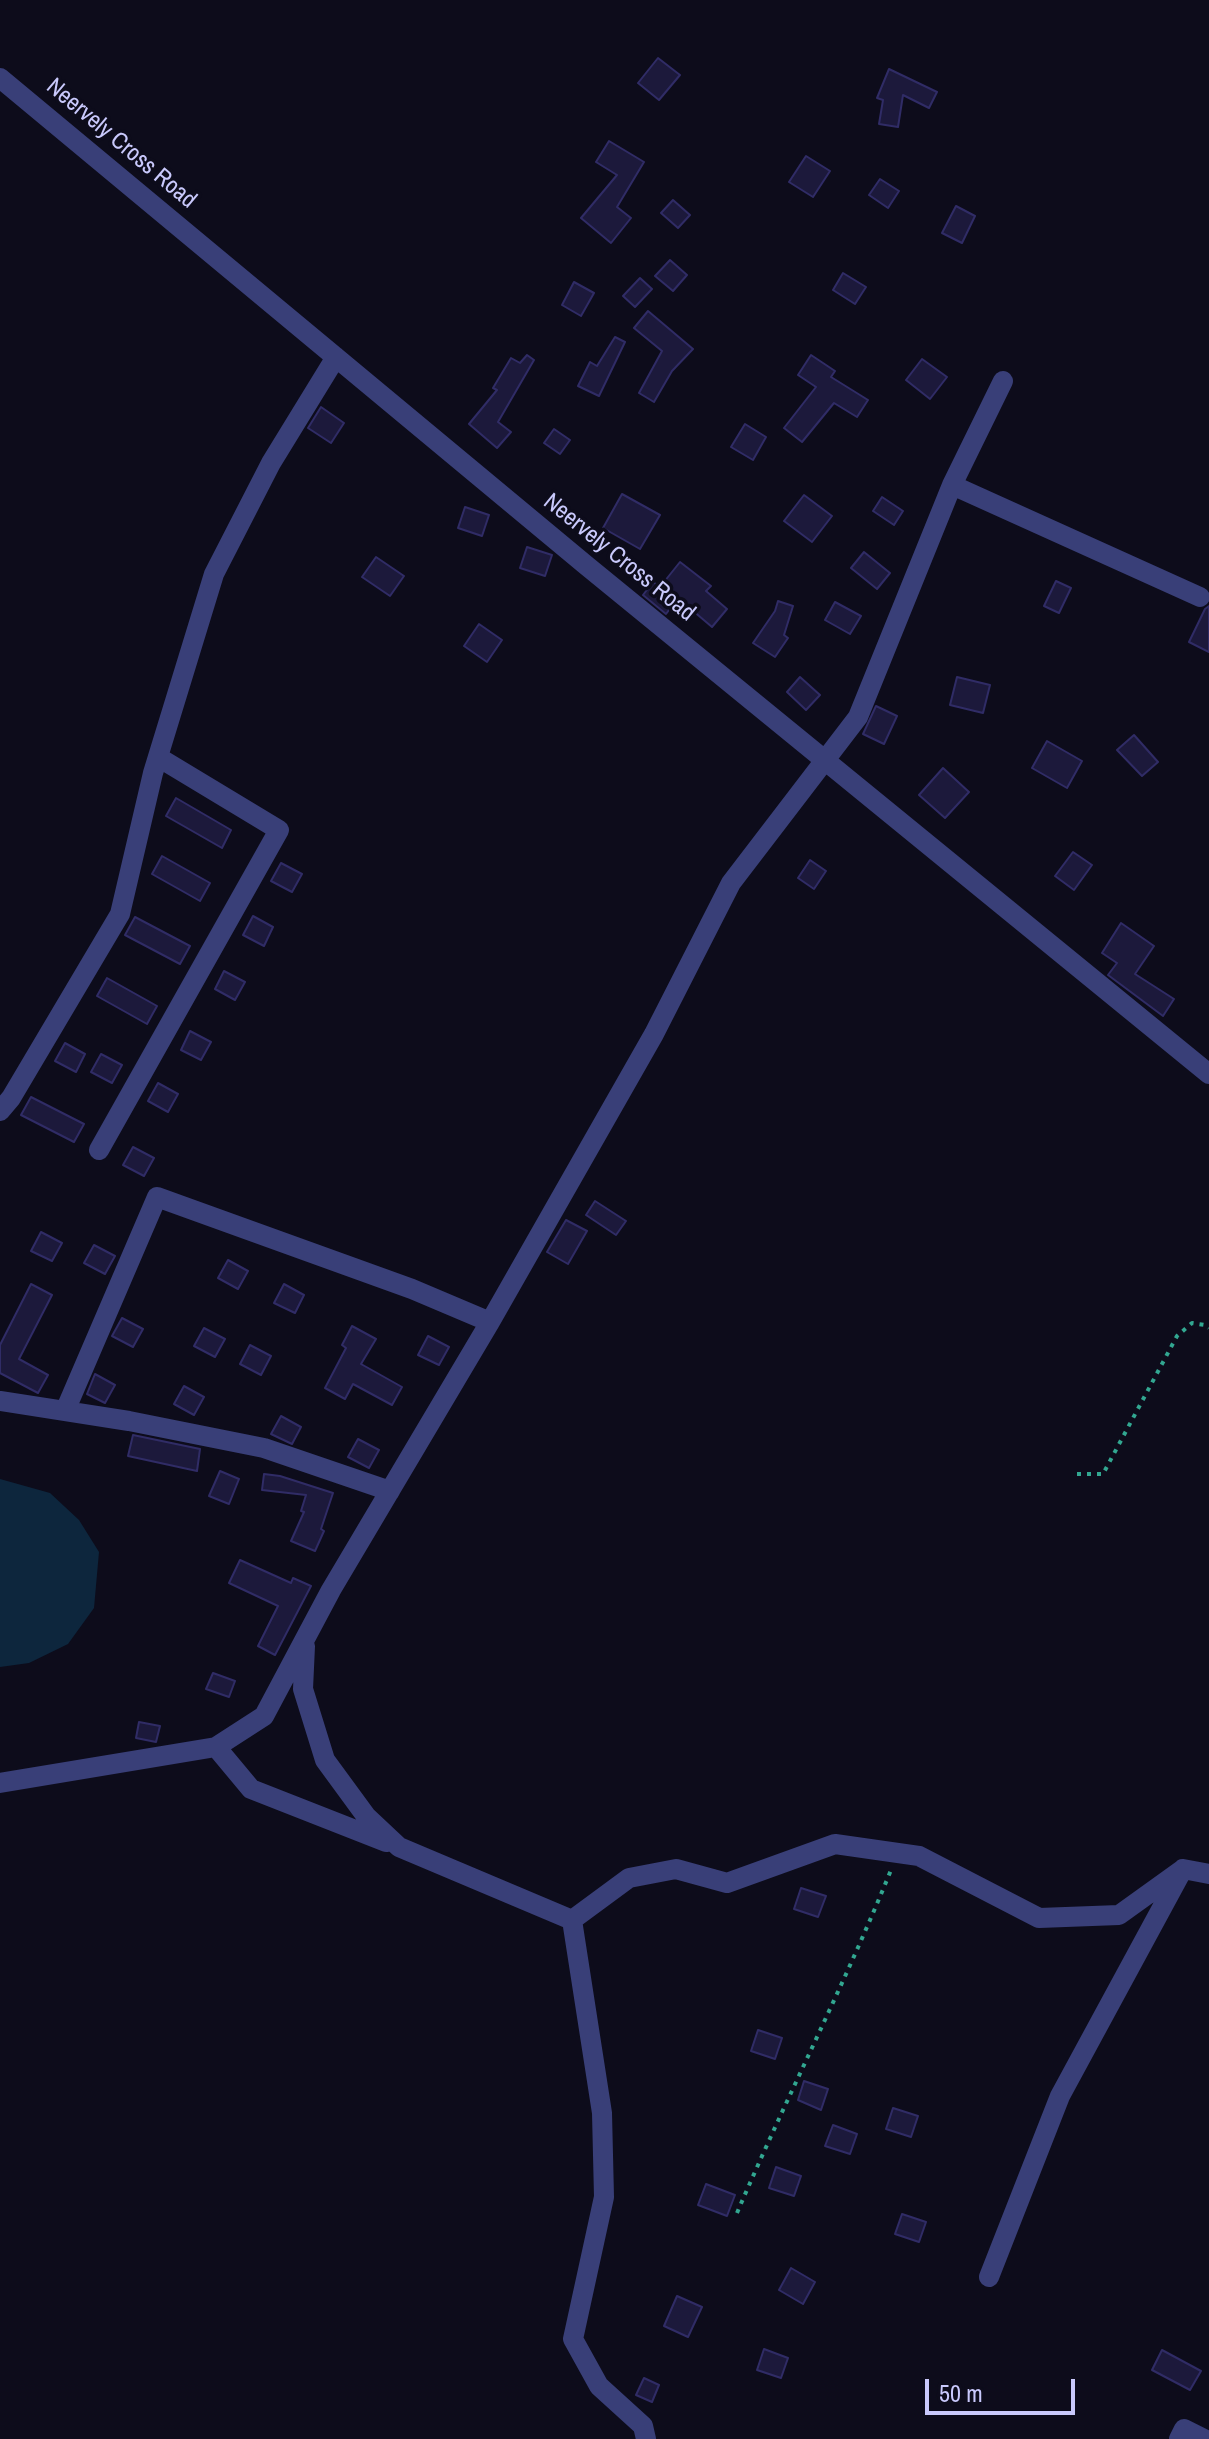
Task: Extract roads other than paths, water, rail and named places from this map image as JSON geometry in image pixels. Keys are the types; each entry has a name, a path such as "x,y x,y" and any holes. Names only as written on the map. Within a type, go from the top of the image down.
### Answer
{"street":[{"name":"Neervely Cross Road","path":"4,89 336,357 1209,1074"},
{"path":"0,1111 11,1098 120,914 158,757 214,574 271,463 336,357"},
{"path":"0,1783 216,1747 264,1716 654,1034 731,883 858,717 952,485 1003,381"},
{"path":"952,485 1200,597"},
{"path":"99,1150 279,830 158,757"},
{"path":"65,1411 157,1197 412,1289 490,1322"},
{"path":"0,1401 264,1448 390,1491"},
{"path":"306,1638 303,1689 325,1760 366,1816 399,1847"},
{"path":"216,1747 251,1789 572,1920"},
{"path":"572,1920 629,1878 676,1869 727,1883 835,1844 919,1856 1039,1918 1119,1915 1183,1869 1209,1874"},
{"path":"989,2277 1060,2096 1183,1869"},
{"path":"572,1920 602,2113 604,2197 573,2339 599,2386 643,2426 646,2439"},
{"path":"1179,2439 1184,2429 1204,2439"}],"water":[{"path":"0,1479 50,1493 79,1520 99,1552 94,1608 68,1644 29,1663 0,1667"}]}
